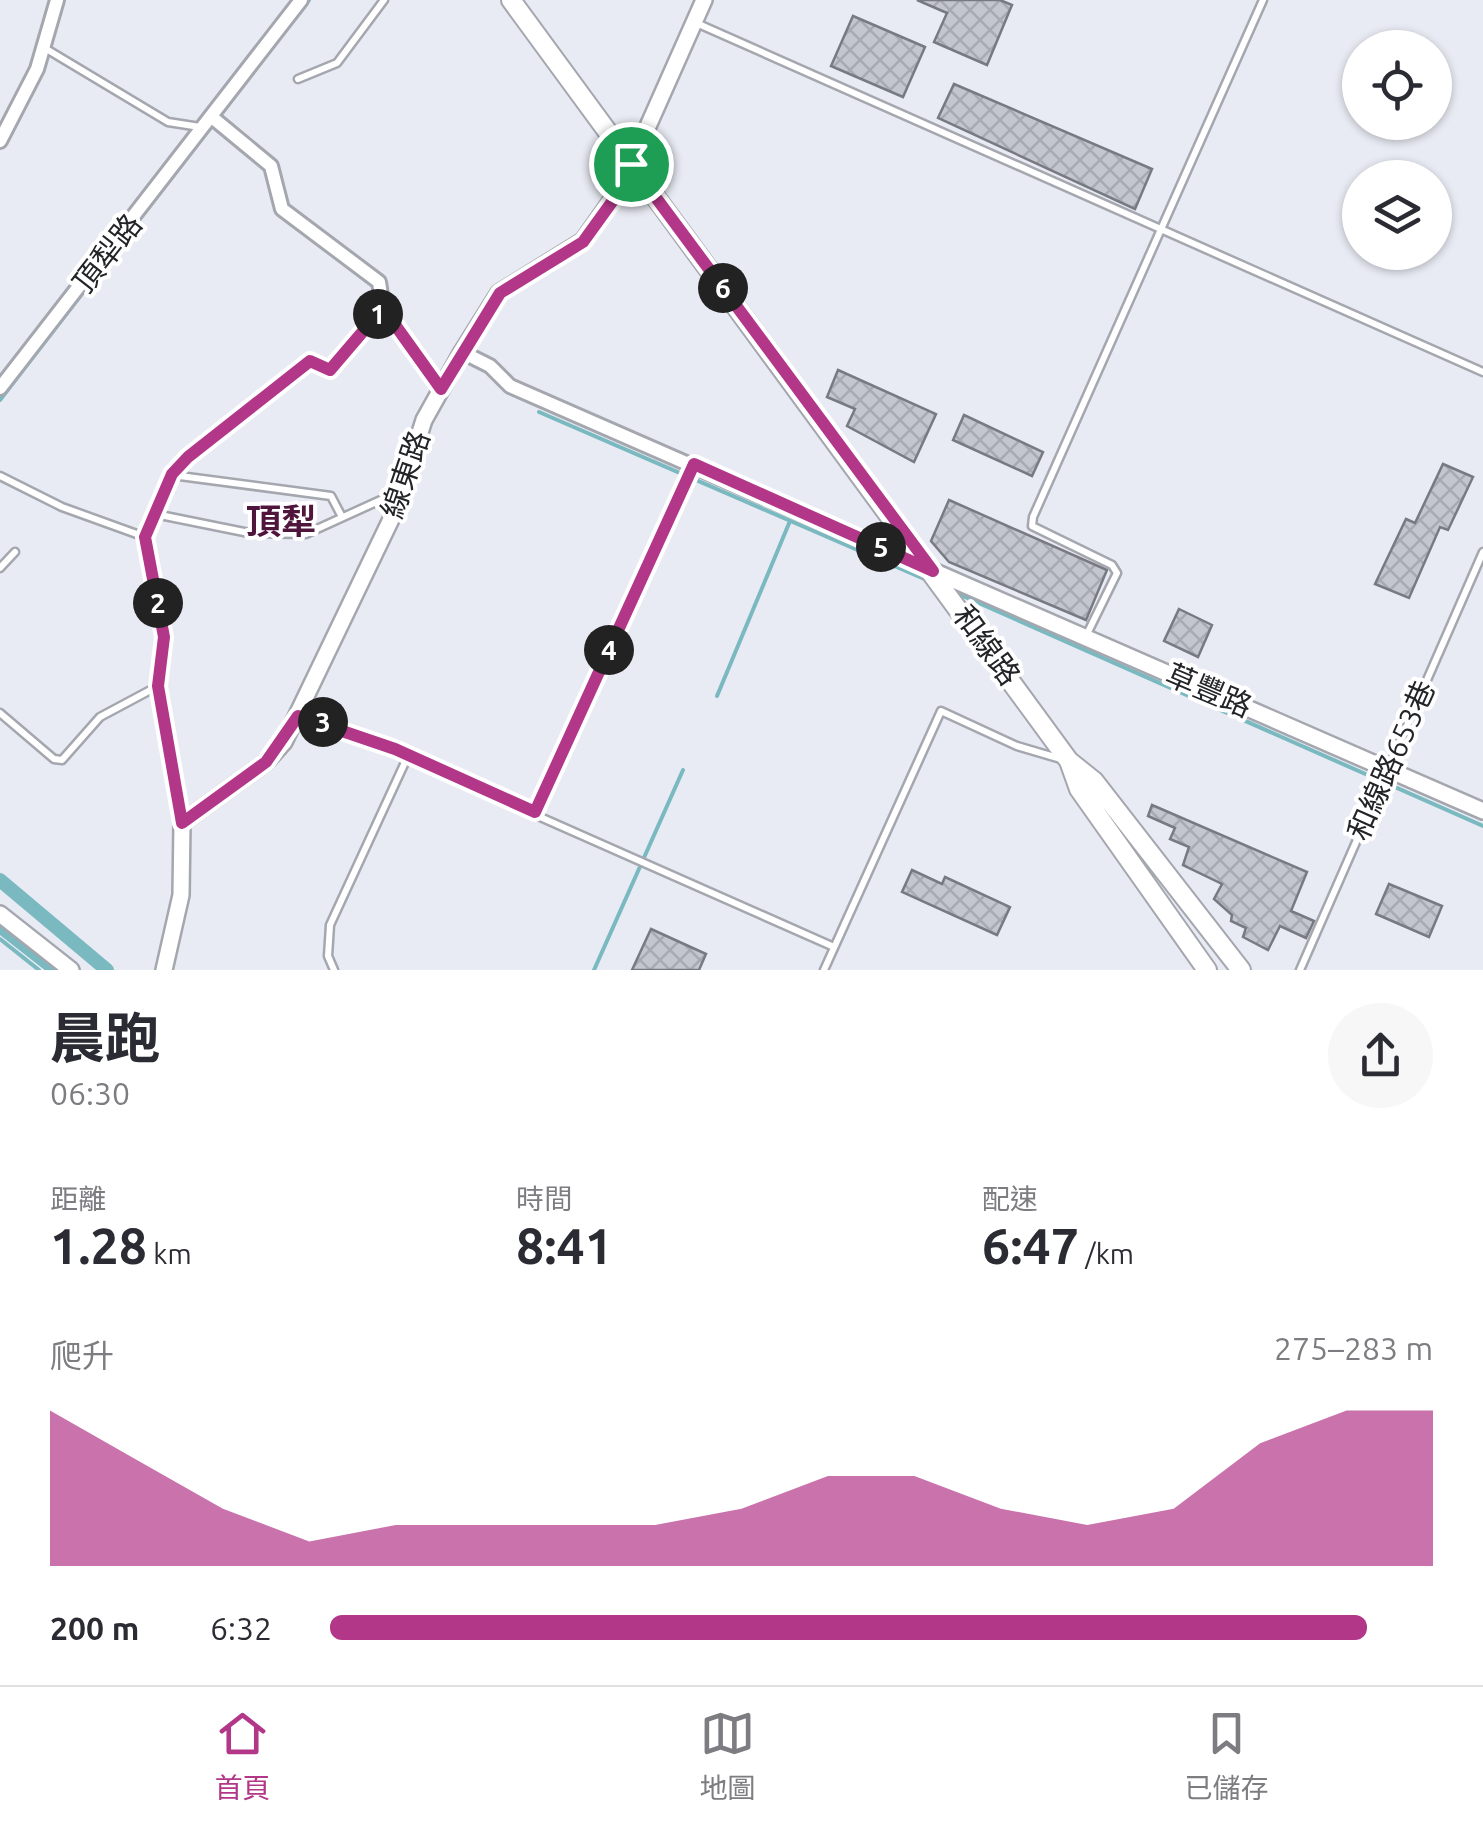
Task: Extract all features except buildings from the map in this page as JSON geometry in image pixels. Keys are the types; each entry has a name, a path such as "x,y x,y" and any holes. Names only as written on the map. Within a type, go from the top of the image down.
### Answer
{"main road":[{"name":"和線路","path":"511,0 1069,761 1094,782 1241,970"},
{"name":"和線路","path":"1069,761 1079,789 1207,970"}],"street":[{"path":"0,141 43,47 57,0"},
{"name":"頂犁路","path":"0,388 301,0"},
{"name":"線東路","path":"182,823 266,762 298,716 394,511 424,420 441,389 500,293 583,242 622,188 704,0"},
{"path":"209,123 271,166 282,208 379,282 383,308 441,389"},
{"path":"462,352 490,366 510,386 933,571"},
{"name":"草豐路","path":"933,571 1483,811"},
{"path":"164,970 180,895 182,823"},
{"path":"0,914 72,970"}],"lane":[{"path":"298,80 337,63 384,0"},
{"path":"1086,637 1117,572 1112,565 1032,526 1034,517 1263,0"},
{"path":"694,22 1483,372"},
{"path":"43,47 168,122 209,123"},
{"path":"182,823 158,686 164,637 145,537 172,474 188,457 310,361 330,370 383,308"},
{"path":"535,812 694,464"},
{"path":"172,474 332,496 342,517"},
{"path":"0,476 62,506 145,537"},
{"path":"155,514 249,532 306,534 397,493"},
{"path":"0,568 16,552"},
{"name":"和線路653巷","path":"1300,970 1483,552"},
{"path":"0,714 54,759 62,760 100,717 158,686"},
{"path":"824,970 941,711 1017,746 1069,761"},
{"path":"298,716 395,749 407,758 834,947"},
{"path":"334,970 328,956 330,925 407,758"}],"waterway":[{"path":"0,400 309,0"},
{"path":"539,412 929,581"},
{"path":"717,696 790,521"},
{"path":"956,593 1483,826"},
{"path":"594,970 683,770"},
{"path":"0,880 107,970"},
{"path":"0,926 56,970"},
{"path":"0,939 39,970"}],"district":[{"name":"頂犁","path":"281,521"}],"route":[{"path":"631,164 933,571 694,464 535,812 407,758 395,749 334,725 298,716 284,742 266,762 182,823 158,686 164,637 145,537 172,474 188,457 310,361 330,370 383,308 441,389 500,293 516,279 583,242 622,188 631,164"}]}
